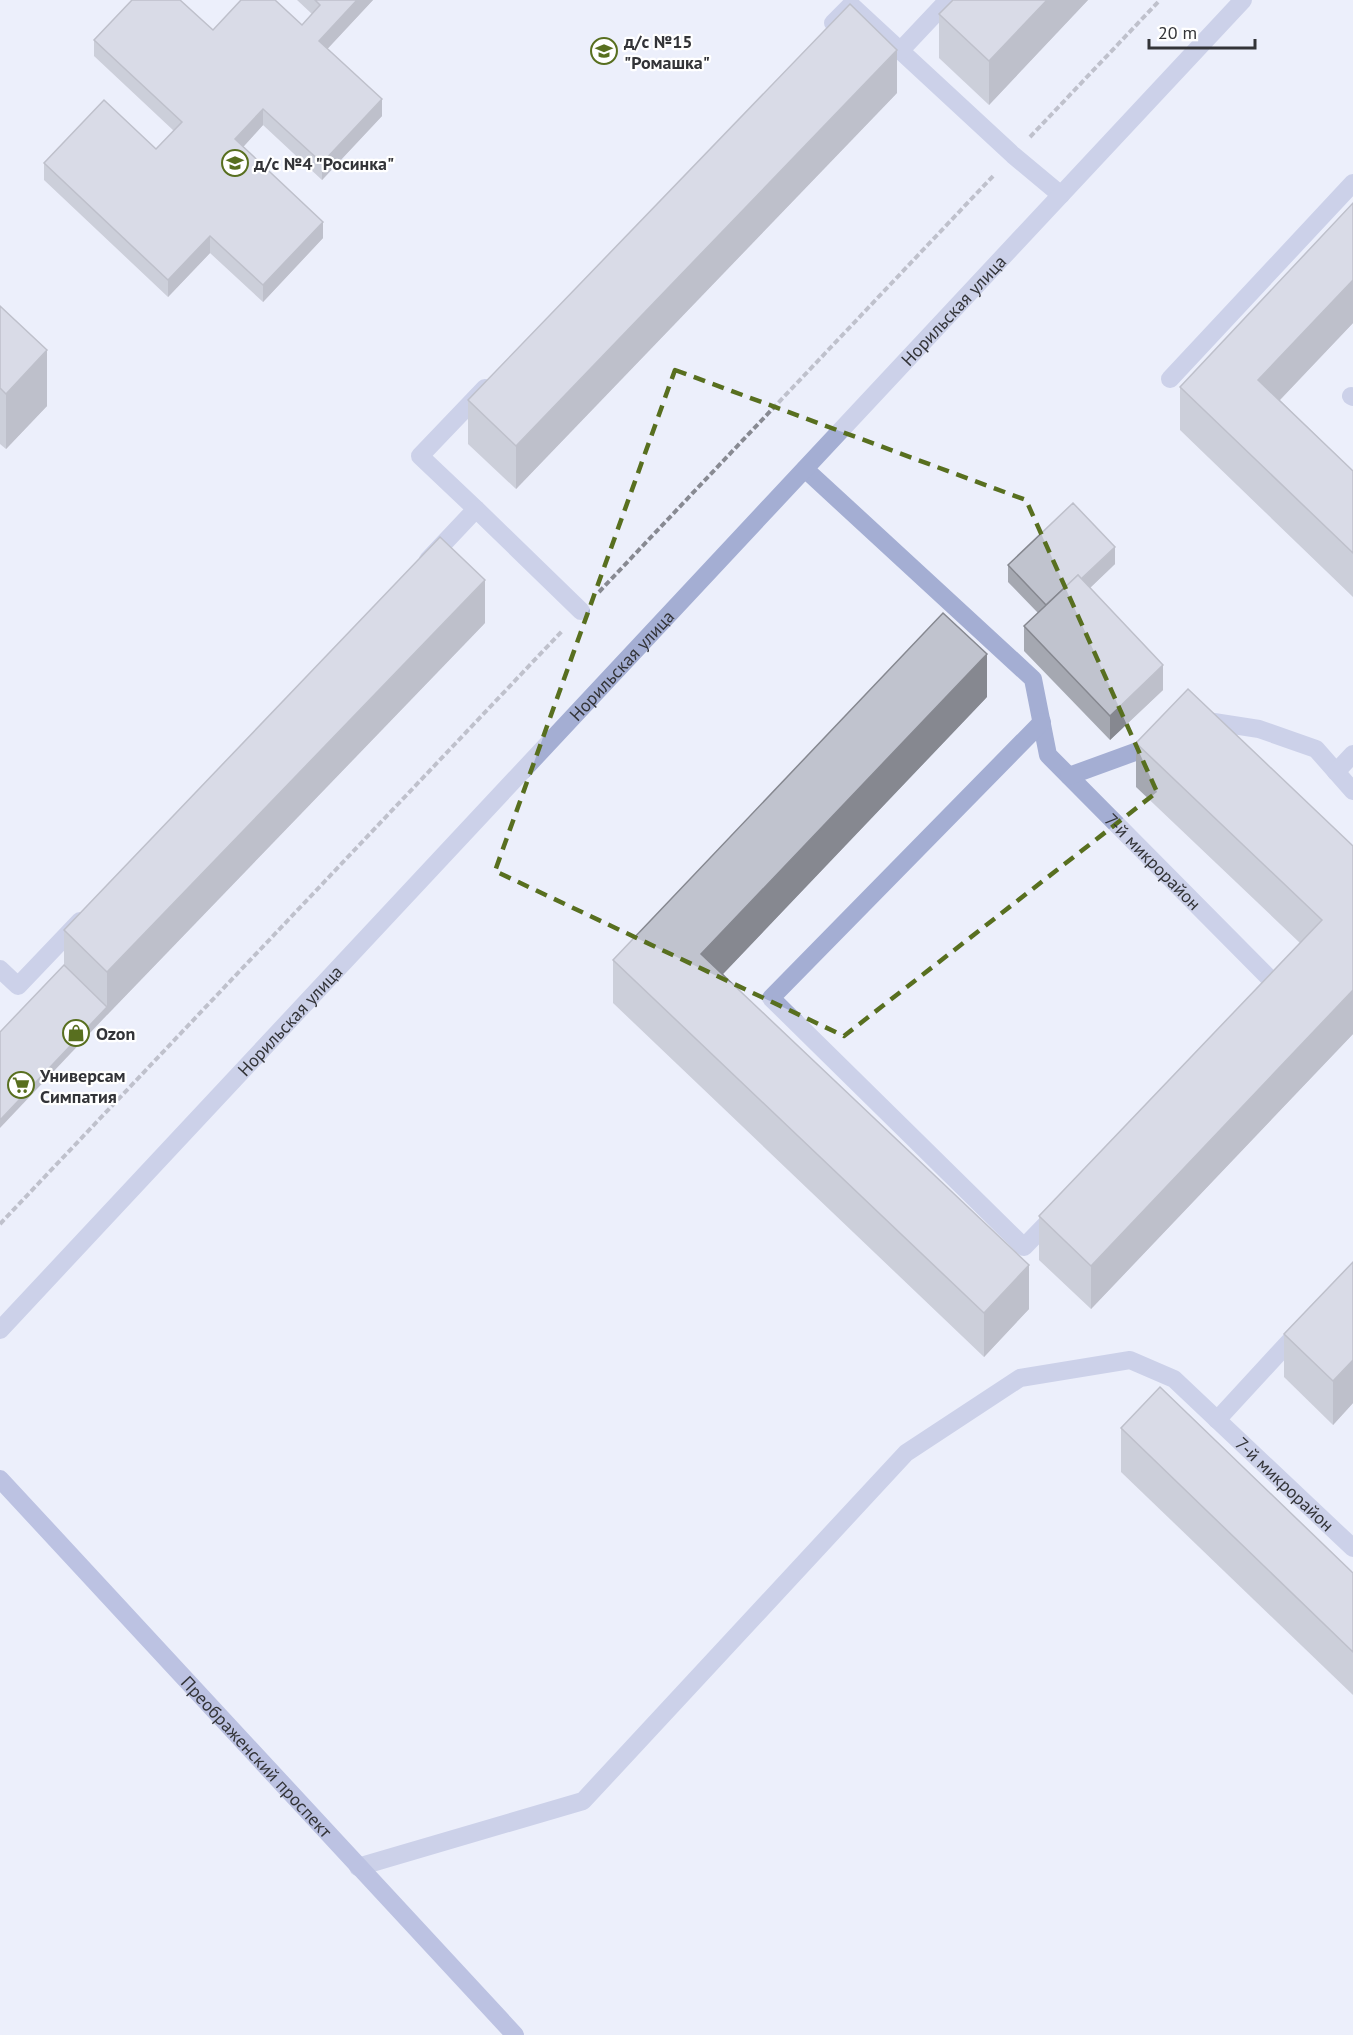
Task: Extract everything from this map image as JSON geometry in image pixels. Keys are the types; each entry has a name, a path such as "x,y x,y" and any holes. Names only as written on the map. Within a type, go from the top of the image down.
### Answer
{"street":[{"path":"900,51 948,0"},
{"name":"Норильская улица","path":"0,1330 1243,0"},
{"path":"818,39 848,2 1013,155 1061,195"},
{"path":"1170,379 1353,183"},
{"path":"493,380 420,456 581,611"},
{"name":"7-й микрорайон","path":"805,469 1033,679 1048,755 1274,983 1250,1008"},
{"path":"419,569 476,509"},
{"path":"1186,724 1194,719 1259,729 1316,749 1353,791"},
{"path":"1042,722 771,998 1024,1247 1065,1205"},
{"path":"1069,776 1154,746 1170,735"},
{"path":"1336,772 1353,754"},
{"path":"0,969 18,986 92,910"},
{"path":"1218,1420 1313,1316"},
{"name":"7-й микрорайон","path":"358,1867 583,1801 906,1453 1020,1378 1130,1360 1174,1379 1353,1548"},
{"name":"Преображенский проспект","path":"0,1479 515,2035"}],"highlighted area":[{"path":"675,370 1026,500 1157,792 844,1036 495,871"}],"building":[{"path":"132,0 180,0 213,30 241,0 275,0 302,25 320,5 315,0 357,0 319,41 382,99 322,163 263,109 235,139 323,222 263,285 210,236 168,280 44,163 104,100 156,149 182,122 94,40"},
{"path":"953,0 1047,0 989,61 939,14"},
{"path":"850,4 897,50 516,446 468,400"},
{"path":"1353,203 1353,280 1258,380 1353,471 1353,553 1180,387"},
{"path":"0,306 47,350 6,394 0,388"},
{"path":"1073,503 1115,547 1081,579 1078,575 1046,605 1008,565"},
{"path":"440,537 485,580 107,972 64,930"},
{"path":"1078,575 1163,665 1110,716 1024,626"},
{"path":"943,613 987,654 701,954 1029,1265 984,1313 613,960"},
{"path":"1188,689 1353,846 1353,990 1091,1266 1039,1216 1322,920 1136,743"},
{"name":"Универсам Симпатия","path":"64,965 107,1007 0,1120 0,1032"},
{"path":"1353,1262 1353,1360 1333,1381 1284,1334"},
{"path":"1160,1387 1353,1573 1353,1652 1121,1428"}],"place":[{"name":"д/с №15 \"Ромашка\"","path":"604,51"},
{"name":"д/с №4 \"Росинка\"","path":"235,163"},
{"name":"Ozon","path":"76,1033"},
{"name":"Универсам Симпатия","path":"21,1085"}]}
